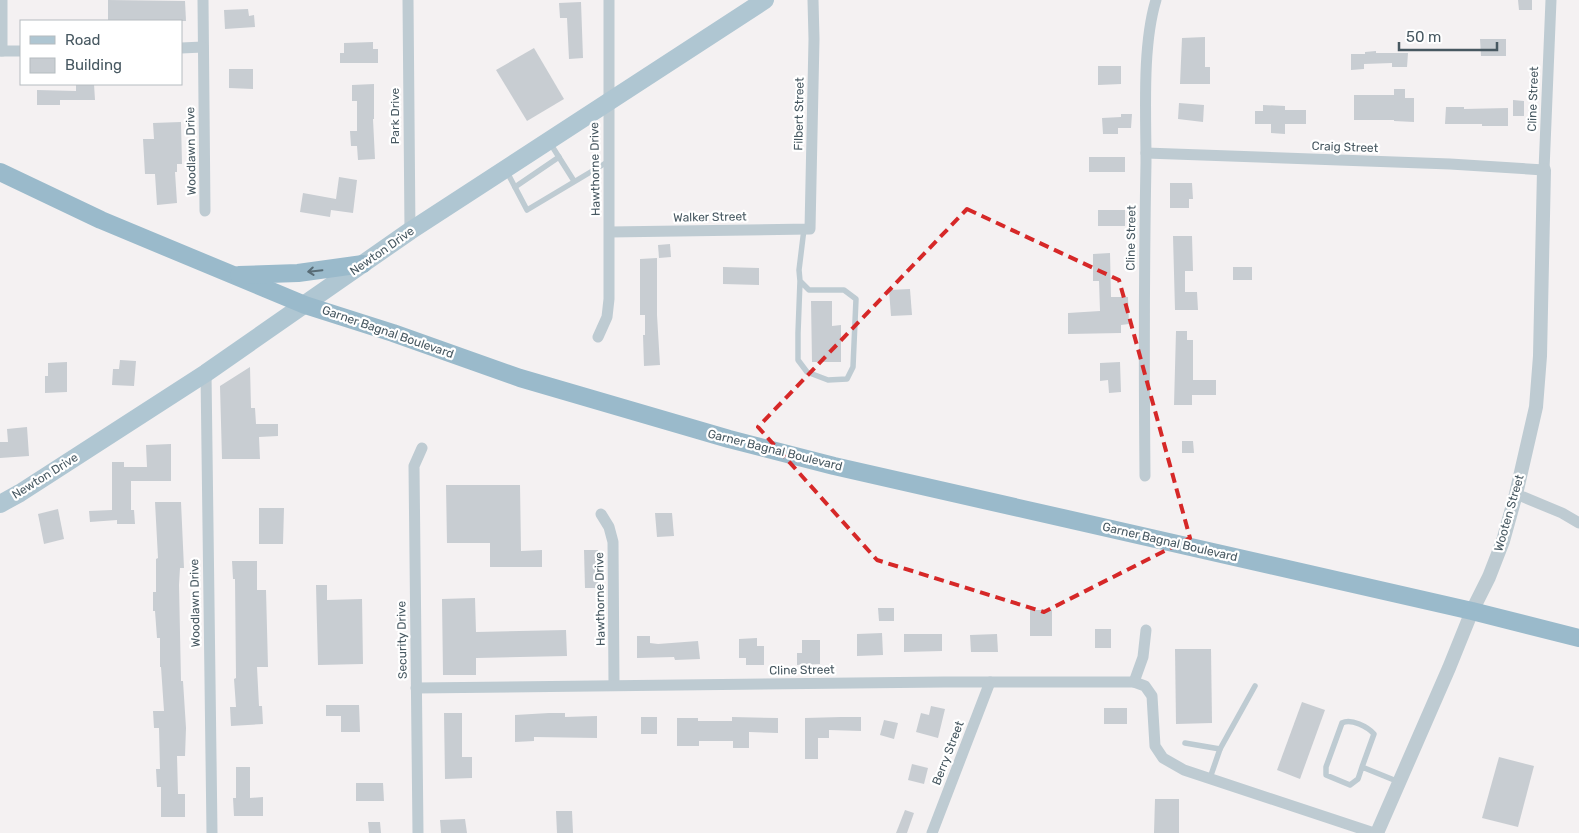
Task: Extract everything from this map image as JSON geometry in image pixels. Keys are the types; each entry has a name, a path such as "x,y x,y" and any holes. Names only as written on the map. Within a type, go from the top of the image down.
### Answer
{"highway":[{"name":"Garner Bagnal Boulevard","path":"0,172 101,220 305,305 393,333 520,378 739,442 834,466 1472,611 1579,638"},
{"path":"234,275 298,273 363,264"}],"main road":[{"name":"Newton Drive","path":"0,504 28,488 206,373 410,232 548,140 765,0"}],"street":[{"path":"2,0 1,51 20,50"},
{"name":"Woodlawn Drive","path":"203,0 205,211"},
{"name":"Park Drive","path":"408,0 410,232"},
{"name":"Hawthorne Drive","path":"598,337 606,317 609,299 609,0"},
{"name":"Filbert Street","path":"807,229 814,39 813,0"},
{"name":"Cline Street","path":"1145,476 1146,154 1149,37 1156,0"},
{"name":"Cline Street","path":"1544,170 1551,0"},
{"path":"182,48 203,47"},
{"name":"Craig Street","path":"1146,154 1450,164 1544,170"},
{"name":"Wooten Street","path":"1134,682 1145,686 1152,696 1155,746 1163,758 1184,770 1375,833 1399,782 1472,611 1489,577 1516,494 1536,406 1540,347 1544,170"},
{"name":"Walker Street","path":"610,232 807,229"},
{"name":"Woodlawn Drive","path":"206,373 212,833"},
{"name":"Security Drive","path":"418,833 414,466 422,448"},
{"path":"1516,494 1562,513 1579,523"},
{"name":"Hawthorne Drive","path":"601,514 610,527 613,542 614,686"},
{"path":"1134,682 1141,662 1146,630"},
{"name":"Berry Street","path":"932,833 990,682"},
{"name":"Cline Street","path":"416,688 1134,682"}],"lane":[{"path":"548,140 574,181"},
{"path":"515,187 559,157"},
{"path":"505,169 527,210 609,161"},
{"path":"800,281 809,290 844,290 856,299 853,367 847,379 828,380 806,372 798,360 799,270 807,229"},
{"path":"1210,778 1220,749 1256,686"},
{"path":"1346,721 1353,722 1372,731 1374,734 1362,767 1358,779 1350,785 1326,775 1326,767 1342,724 1346,721"},
{"path":"1185,743 1220,749"},
{"path":"1362,767 1399,782"}],"highlighted area":[{"path":"967,209 1119,280 1190,538 1044,612 877,560 758,427"}],"building":[{"path":"108,0 185,1 186,21 108,20"},
{"path":"1518,0 1532,0 1532,10 1519,10"},
{"path":"581,2 583,58 569,59 567,18 560,18 559,3"},
{"path":"248,9 249,16 254,15 255,27 225,29 224,10"},
{"path":"1205,37 1205,67 1210,67 1210,84 1180,84 1182,38"},
{"path":"1480,39 1506,39 1506,56 1481,56"},
{"path":"373,42 373,49 378,49 378,63 340,63 340,53 344,53 344,43"},
{"path":"534,48 564,99 527,121 496,70"},
{"path":"1376,51 1376,53 1408,53 1407,67 1392,67 1392,63 1364,64 1364,69 1351,70 1351,54 1365,54 1365,52"},
{"path":"1098,66 1121,66 1121,84 1098,85"},
{"path":"229,69 253,69 253,89 229,88"},
{"path":"374,84 375,159 358,160 357,146 351,146 350,131 357,131 357,101 352,101 352,85"},
{"path":"76,85 94,85 95,100 60,100 60,105 37,105 37,90 76,91"},
{"path":"1394,89 1405,89 1405,98 1414,98 1414,122 1354,120 1354,95 1394,95"},
{"path":"1513,100 1524,101 1524,116 1513,116"},
{"path":"1179,103 1204,105 1203,122 1178,119"},
{"path":"1263,105 1285,106 1285,110 1306,110 1306,124 1285,124 1285,134 1271,133 1271,124 1255,124 1255,111 1263,111"},
{"path":"1446,107 1464,107 1464,109 1508,108 1508,126 1445,124"},
{"path":"1121,114 1132,114 1131,128 1118,128 1118,134 1103,134 1102,118 1121,117"},
{"path":"181,122 182,164 177,164 177,172 175,172 177,203 157,205 155,174 145,174 143,139 154,139 153,123"},
{"path":"1089,157 1125,157 1125,172 1089,172"},
{"path":"339,177 357,180 353,213 331,210 330,217 300,212 303,193 336,199"},
{"path":"1170,183 1192,183 1193,199 1189,199 1189,208 1170,208"},
{"path":"1098,210 1125,210 1125,226 1098,226"},
{"path":"1173,236 1192,236 1193,271 1185,271 1185,292 1197,292 1198,310 1175,310"},
{"path":"670,244 671,257 659,258 658,245"},
{"path":"1110,253 1111,297 1128,297 1129,324 1121,325 1121,333 1068,334 1068,313 1100,311 1099,281 1093,281 1093,254"},
{"path":"657,258 657,315 660,365 644,366 643,335 645,335 645,315 640,315 640,259"},
{"path":"723,267 759,268 759,285 723,284"},
{"path":"1233,267 1252,267 1252,280 1233,280"},
{"path":"910,289 912,315 891,316 889,290"},
{"path":"811,301 832,301 832,326 841,325 841,362 812,362"},
{"path":"1176,331 1187,331 1187,340 1193,340 1193,380 1216,380 1216,395 1192,395 1192,405 1174,405"},
{"path":"120,360 136,361 134,386 112,385 113,369 119,369"},
{"path":"67,362 67,392 45,393 45,376 48,376 48,363"},
{"path":"1120,362 1121,392 1109,393 1108,380 1100,381 1100,363"},
{"path":"250,367 251,408 255,408 256,424 278,424 278,436 259,437 260,459 222,459 220,386"},
{"path":"27,427 29,456 0,458 0,442 8,442 7,429"},
{"path":"1182,441 1193,441 1194,453 1182,453"},
{"path":"171,444 171,481 131,481 131,510 134,510 135,524 117,524 117,520 90,522 89,511 112,510 112,462 124,462 124,467 147,467 146,445"},
{"path":"446,485 520,485 521,551 542,550 542,567 490,567 490,543 447,543"},
{"path":"155,502 181,502 184,568 180,568 179,585 181,681 183,681 186,728 185,756 177,756 178,794 185,794 185,817 161,817 161,787 157,787 156,769 160,769 159,728 154,728 153,711 164,711 160,667 160,638 157,638 155,611 153,611 153,592 156,592 156,559 158,558"},
{"path":"259,508 284,508 283,544 259,544"},
{"path":"58,509 64,539 44,544 38,514"},
{"path":"655,513 672,513 674,536 657,537"},
{"path":"584,550 598,550 598,588 585,588"},
{"path":"232,561 257,561 257,590 266,590 268,667 257,667 259,706 262,706 263,724 231,726 230,707 236,707 234,679 236,678 235,579 233,579"},
{"path":"316,585 327,585 327,600 362,599 363,664 318,665"},
{"path":"475,598 476,632 566,630 567,656 476,658 476,675 443,675 442,599"},
{"path":"878,608 894,608 894,621 879,621"},
{"path":"1030,610 1052,610 1052,636 1030,636"},
{"path":"1095,629 1111,629 1111,648 1095,648"},
{"path":"882,633 883,655 857,656 857,634"},
{"path":"904,634 942,634 942,651 904,652"},
{"path":"997,634 998,652 971,652 970,635"},
{"path":"637,636 650,636 650,643 658,644 698,641 700,659 675,660 674,657 637,658"},
{"path":"757,638 757,646 764,646 764,665 746,665 746,658 739,658 739,639"},
{"path":"802,640 820,640 820,664 797,665 797,653 802,653"},
{"path":"1175,649 1211,649 1212,723 1176,724"},
{"path":"1302,702 1325,710 1300,779 1277,770"},
{"path":"326,705 359,705 360,732 341,732 341,716 326,716"},
{"path":"931,706 945,709 938,738 916,732 921,713 929,715"},
{"path":"1104,708 1127,708 1127,724 1104,724"},
{"path":"444,713 462,713 462,757 472,757 472,778 445,779"},
{"path":"565,713 565,717 597,716 597,738 534,737 534,741 515,742 515,715"},
{"path":"641,717 657,717 657,734 641,734"},
{"path":"732,717 778,718 778,733 749,732 749,748 733,748 733,741 699,741 699,746 677,746 677,718 698,718 698,721 732,721"},
{"path":"861,717 861,731 829,730 829,738 818,738 818,759 805,759 805,718"},
{"path":"884,720 898,723 894,739 880,735"},
{"path":"1499,757 1534,766 1518,827 1482,818"},
{"path":"912,764 928,768 924,784 908,780"},
{"path":"236,767 250,767 250,798 263,797 263,816 234,816 233,798 236,798"},
{"path":"356,783 383,783 384,801 356,801"},
{"path":"1155,799 1179,799 1179,833 1154,833"},
{"path":"905,810 914,813 907,833 896,833"},
{"path":"556,811 572,811 573,833 557,833"},
{"path":"465,819 467,833 441,833 440,820"},
{"path":"368,822 380,822 381,833 369,833"}]}
